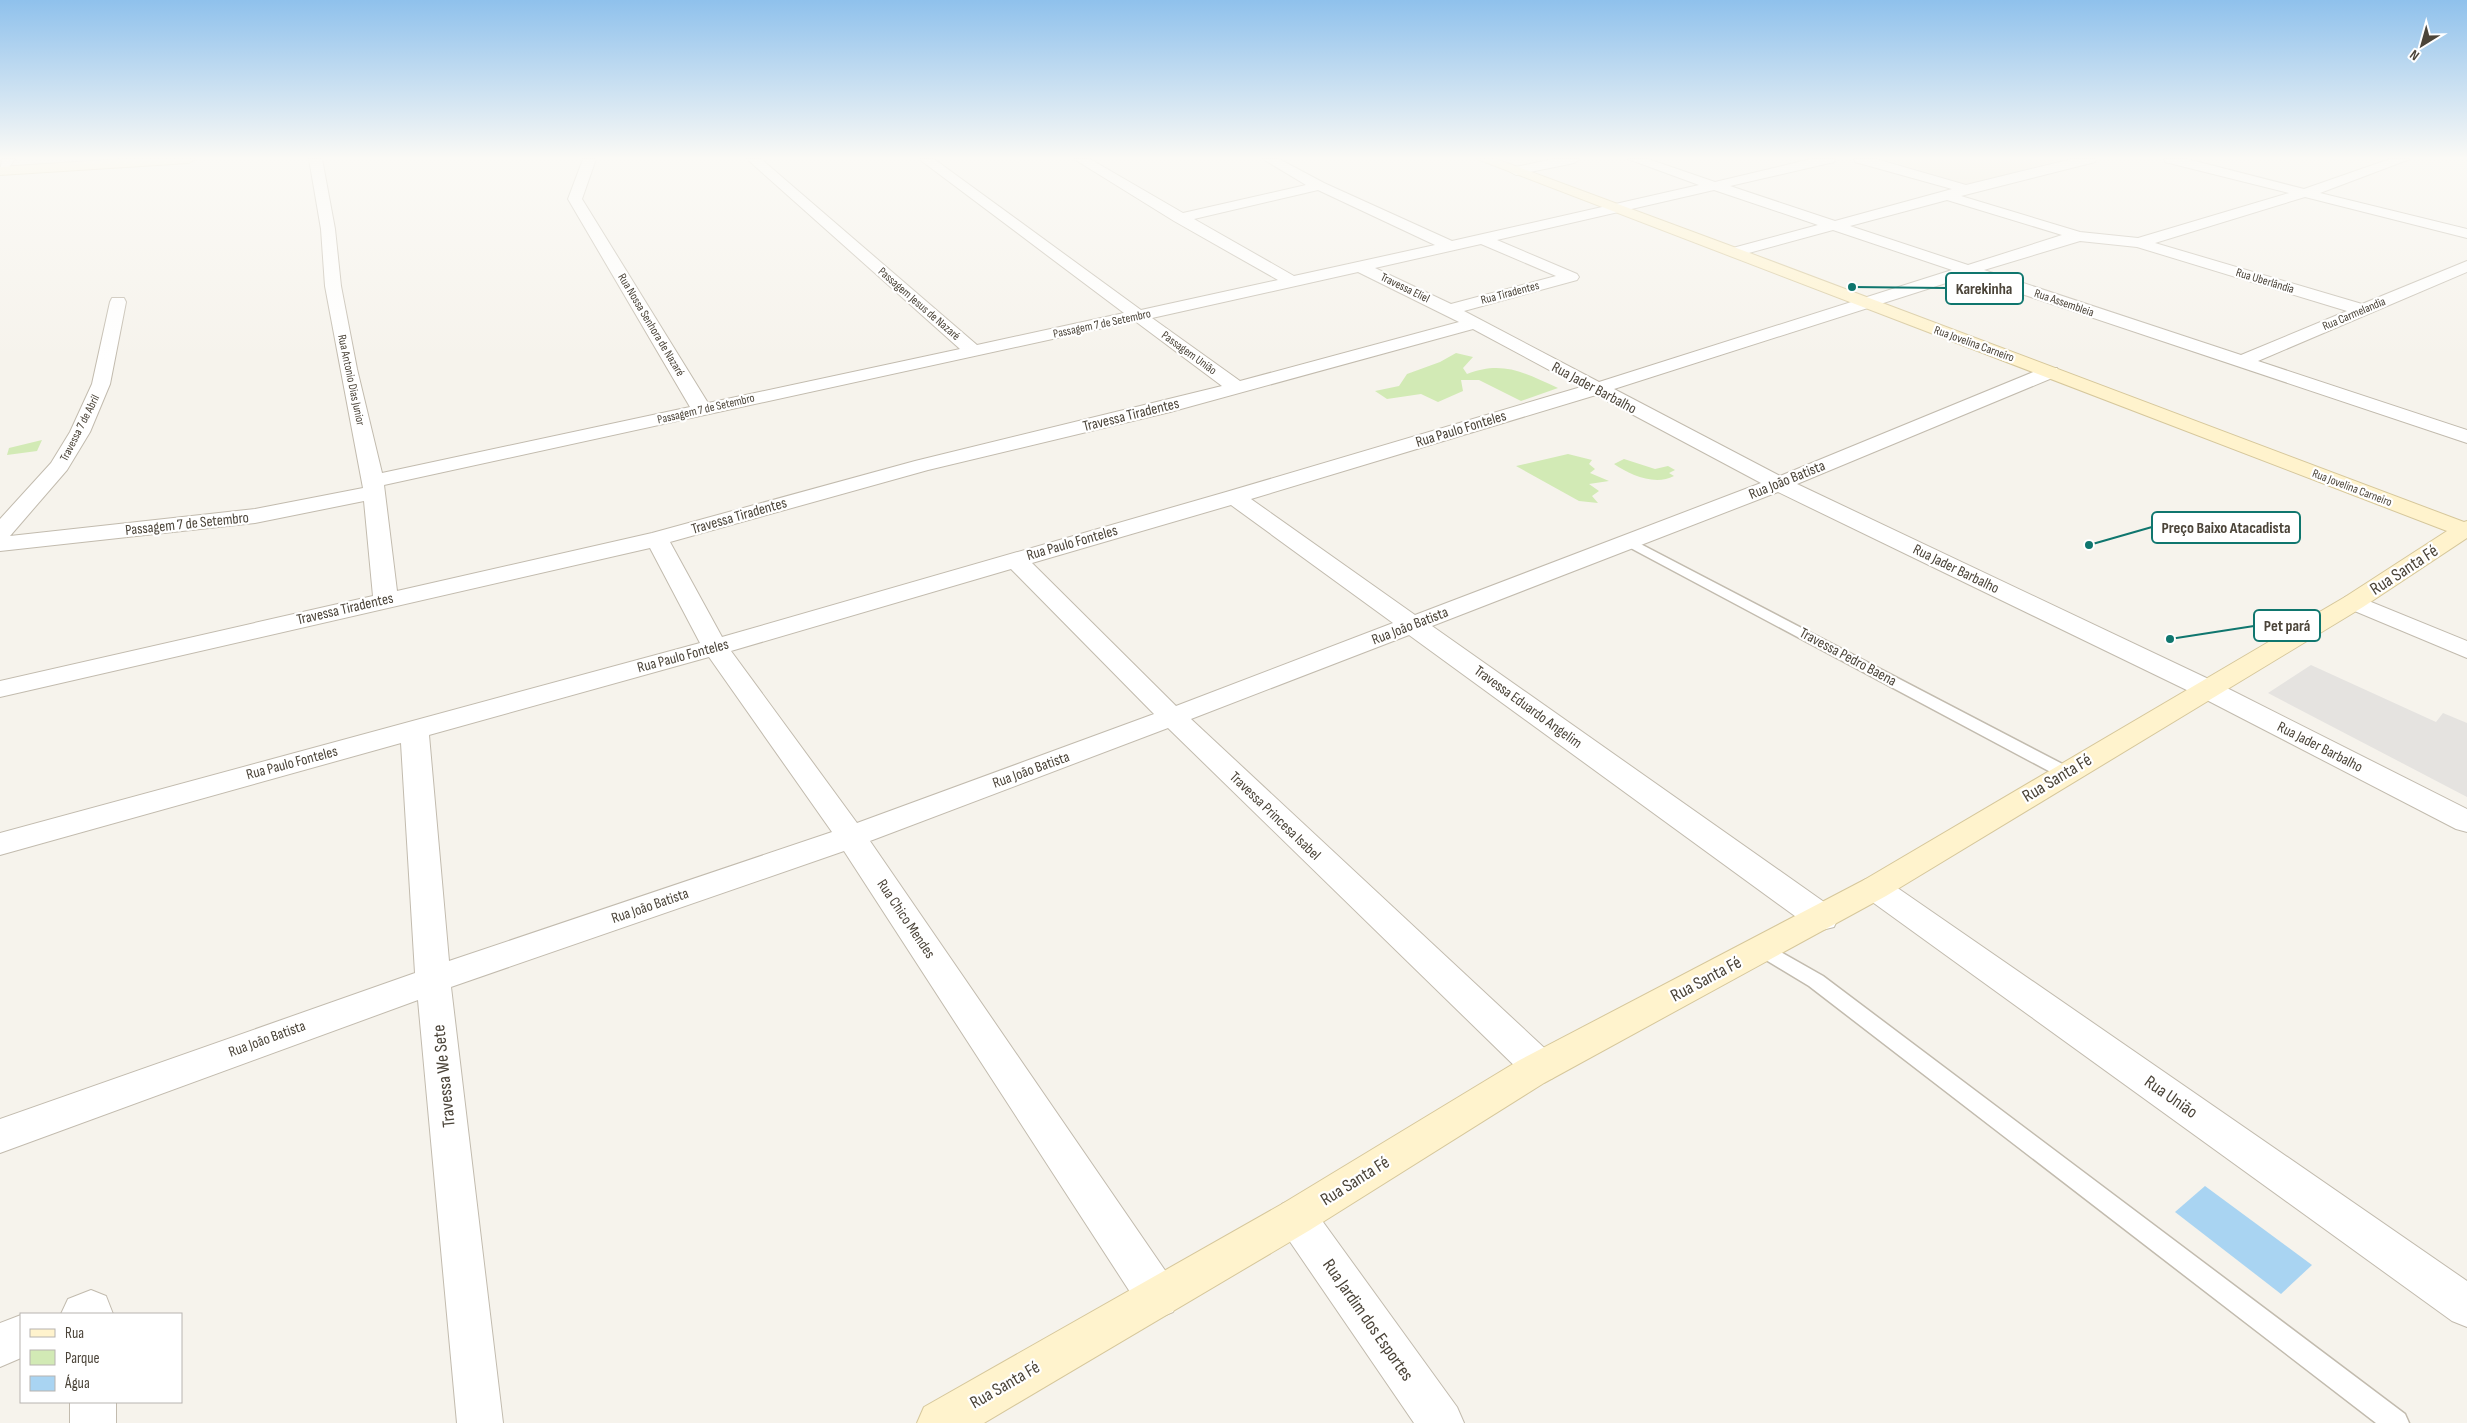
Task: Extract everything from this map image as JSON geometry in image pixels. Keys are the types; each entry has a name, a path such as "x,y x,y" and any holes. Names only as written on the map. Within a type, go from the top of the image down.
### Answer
{"street":[{"name":"Rua Antonio Dias Junior","path":"327,225 335,296 373,487 386,600"},
{"name":"Rua Nossa Senhora de Nazaré","path":"592,225 702,410"},
{"name":"Passagem Jesus de Nazaré","path":"829,225 972,350"},
{"name":"Passagem União","path":"1016,225 1235,387"},
{"path":"1192,225 1293,282"},
{"path":"1405,225 1450,246"},
{"name":"Passagem 7 de Setembro","path":"0,544 255,516 702,410 1547,225"},
{"name":"Rua Jovelina Carneiro","path":"1662,225 2465,529"},
{"path":"2045,225 2080,236"},
{"path":"2139,242 2196,225"},
{"path":"2432,225 2467,234"},
{"path":"1734,252 1836,226"},
{"name":"Rua Assembleia","path":"1836,226 2467,437"},
{"name":"Rua Paulo Fonteles","path":"0,844 715,647 1234,497 1596,389 1867,304 2057,241 2080,236 2139,242"},
{"name":"Rua Tiradentes","path":"1449,310 1571,277 1484,240"},
{"name":"Rua Uberlândia","path":"2139,242 2363,310"},
{"name":"Rua Carmelandia","path":"2241,362 2467,266"},
{"name":"Travessa Eliel","path":"1361,267 1449,310"},
{"name":"Travessa 7 de Abril","path":"0,533 10,512 60,466 90,409 102,384 118,302"},
{"name":"Rua Jader Barbalho","path":"1449,310 1779,484 2206,689 2467,822"},
{"name":"Travessa Tiradentes","path":"0,689 386,600 560,563 657,539 922,465 1163,408 1473,324"},
{"name":"Rua João Batista","path":"0,1136 433,980 851,837 1172,717 1779,484 2050,372"},
{"name":"Travessa Eduardo Angelim","path":"1234,497 1822,918"},
{"name":"Rua Santa Fé","path":"940,1423 1296,1218 1540,1067 1875,888 2354,602 2465,529"},
{"name":"Rua Chico Mendes","path":"657,539 715,647 851,837 1158,1297"},
{"name":"Travessa Princesa Isabel","path":"1015,559 1172,717 1540,1067"},
{"path":"2354,602 2467,650"},
{"name":"Travessa We Sete","path":"414,729 433,980 480,1423"},
{"name":"Rua União","path":"1875,888 2467,1306"},
{"name":"Rua Jardim dos Esportes","path":"1296,1218 1441,1423"},
{"path":"0,1345 20,1337"},
{"path":"93,1403 93,1423"}],"lane":[{"name":"Travessa Pedro Baena","path":"1629,542 2066,773"},
{"path":"1762,949 1816,981 2396,1423"}],"green space":[{"path":"1456,353 1473,357 1463,368 1467,374 1492,368 1503,368 1524,373 1558,388 1521,401 1479,380 1461,380 1463,391 1438,402 1421,394 1387,399 1375,391 1399,386 1407,374 1440,362"},
{"path":"42,440 37,451 7,455 9,448"},
{"path":"1568,454 1592,460 1589,464 1595,469 1590,473 1609,481 1589,484 1599,491 1592,496 1598,503 1579,501 1516,466"},
{"path":"1624,459 1655,469 1668,466 1675,470 1669,473 1674,476 1659,480 1643,478 1627,472 1614,464"}],"shaded area":[{"path":"2311,665 2436,722 2443,713 2467,723 2467,797 2268,693"}],"water":[{"path":"2205,1186 2312,1265 2281,1294 2175,1212"}],"place":[{"name":"Karekinha","path":"1852,287"},
{"name":"Preço Baixo Atacadista","path":"2089,545"},
{"name":"Pet pará","path":"2170,639"}]}
